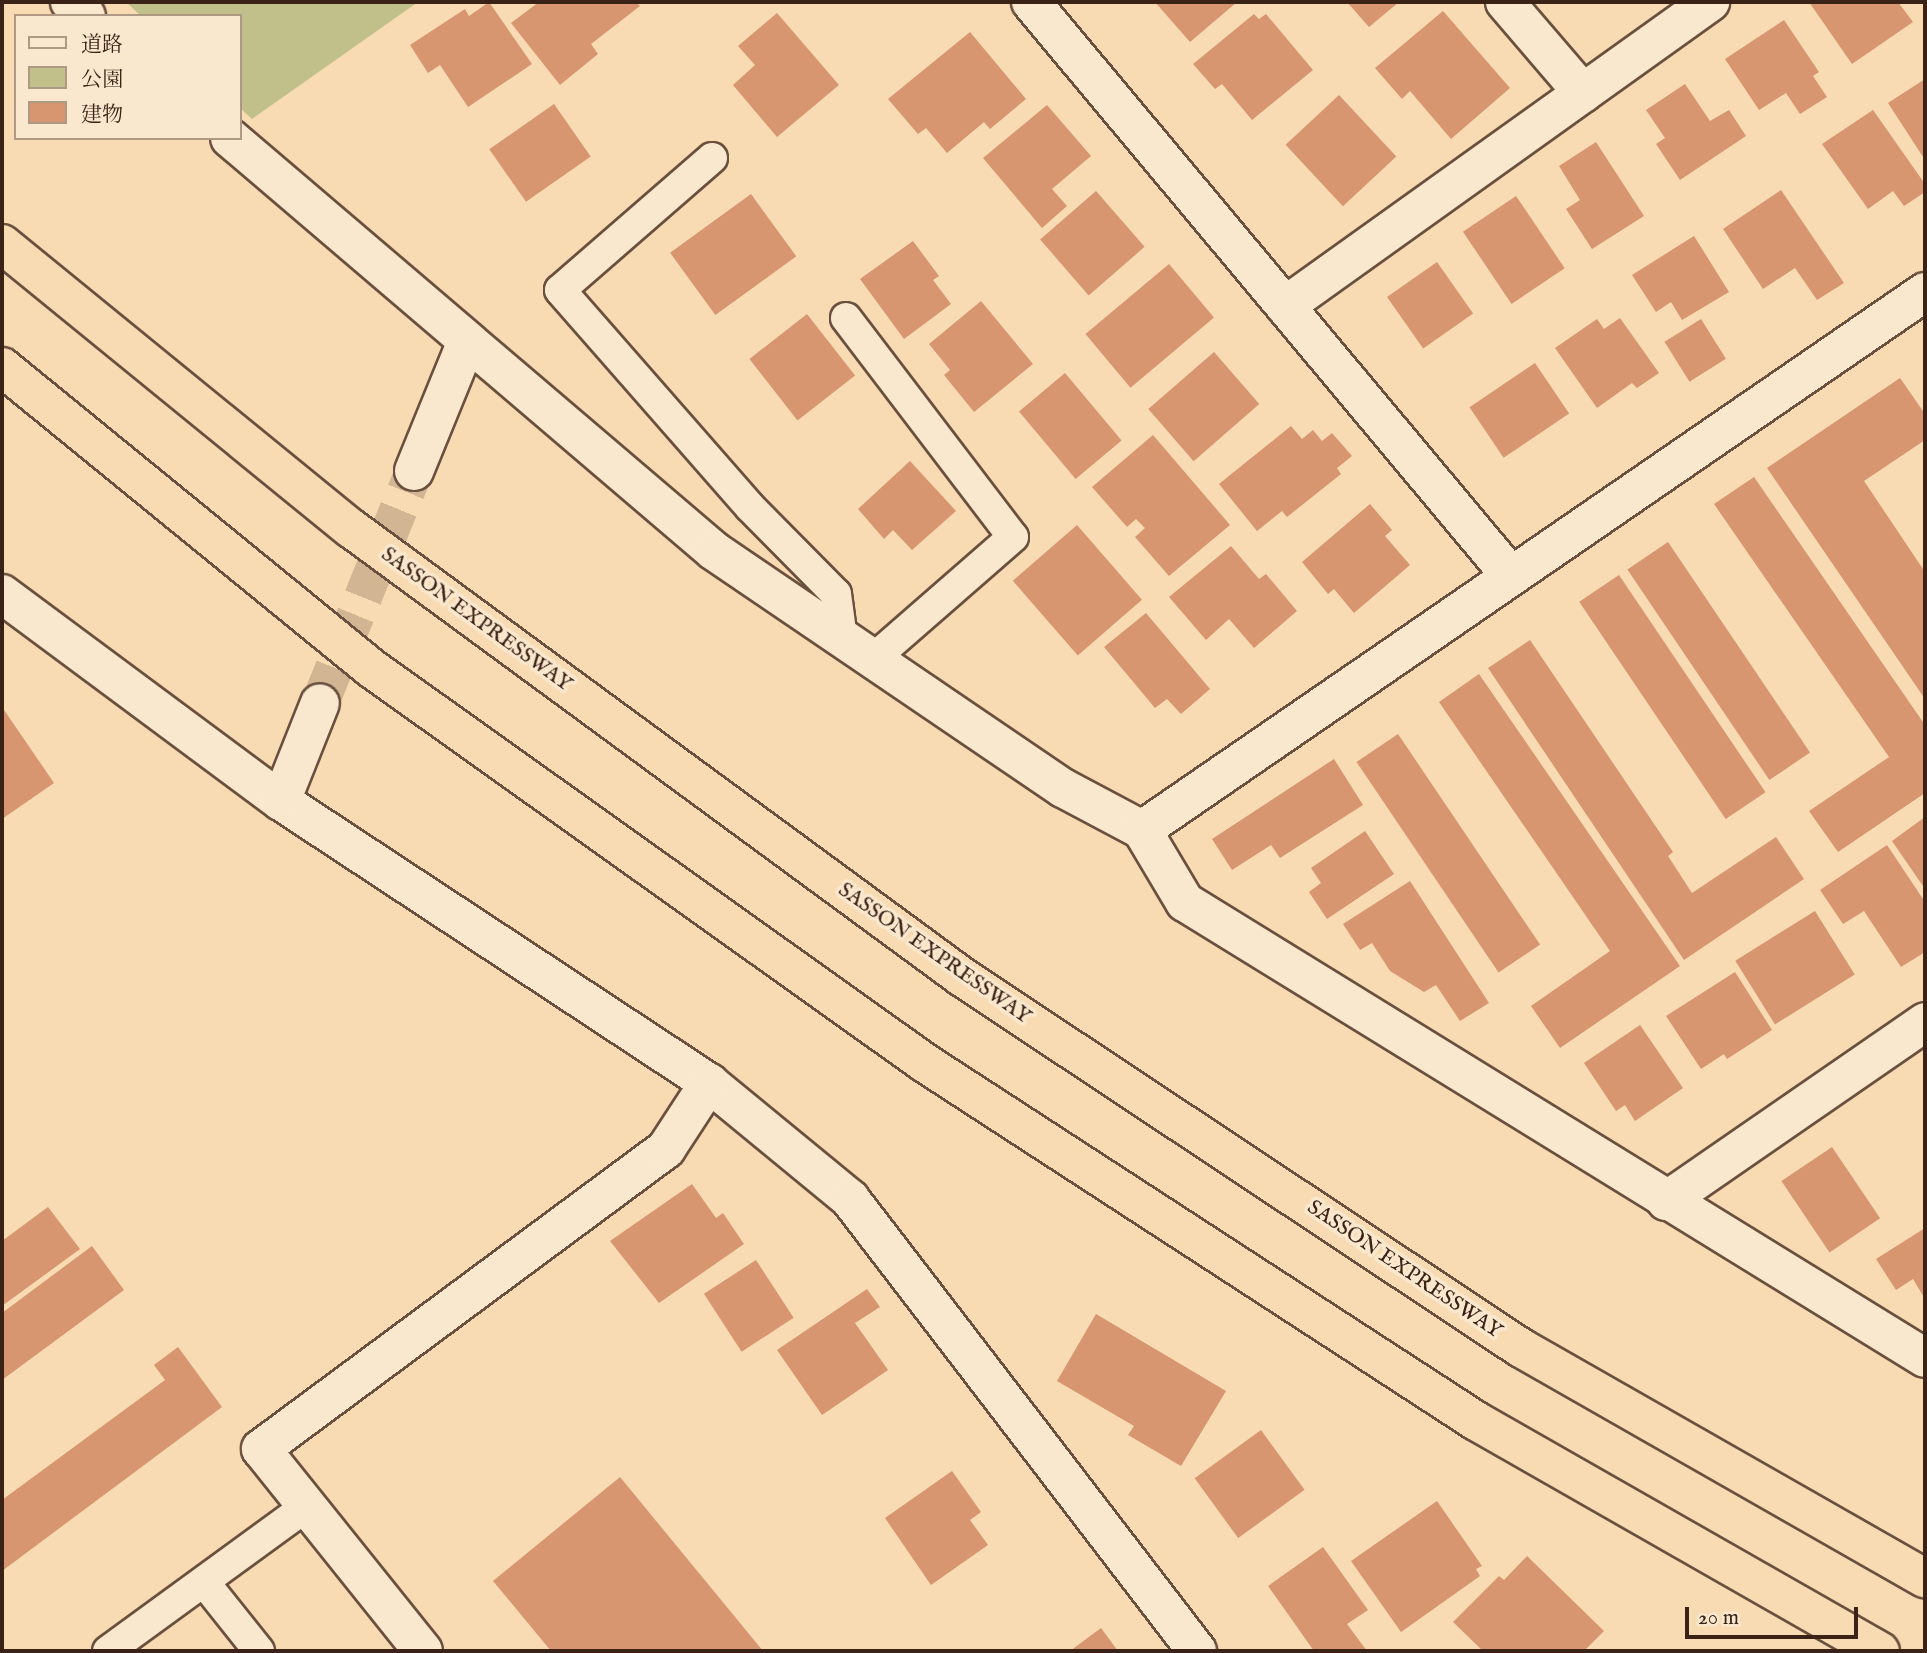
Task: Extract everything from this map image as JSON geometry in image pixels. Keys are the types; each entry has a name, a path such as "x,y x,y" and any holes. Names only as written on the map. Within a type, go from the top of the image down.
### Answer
{"highway":[{"name":"SASSON EXPRESSWAY","path":"2,244 352,529 961,977 1521,1348 1924,1577"},
{"path":"2,367 371,668 925,1063 1476,1421 1880,1651"}],"street":[{"path":"70,2 84,14"},
{"path":"1031,2 1511,576"},
{"path":"1505,2 1583,93"},
{"path":"1285,306 1710,2"},
{"path":"232,140 714,551 1063,788 1142,830 1185,902 1666,1201 1925,1358"},
{"path":"1142,830 1925,292"},
{"path":"414,471 467,341"},
{"path":"2,594 281,801 709,1083 850,1199 1197,1651"},
{"path":"281,801 320,703"},
{"path":"1666,1201 1925,1022"},
{"path":"423,1651 261,1449 666,1149 709,1083"}],"lane":[{"path":"712,158 560,290 750,507 836,594 858,649 1013,537 846,318"},
{"path":"108,1651 307,1506"},
{"path":"204,1582 258,1651"}],"green space":[{"path":"126,2 418,2 252,119 242,110 242,14 139,14"}],"building":[{"path":"489,2 532,64 468,107 440,65 428,73 410,45 465,9 469,16"},
{"path":"539,2 636,2 640,6 591,44 598,54 560,85 511,23"},
{"path":"1155,2 1237,2 1190,42"},
{"path":"1347,2 1399,2 1369,27"},
{"path":"1809,2 1898,2 1913,22 1852,64"},
{"path":"1443,11 1510,88 1451,139 1410,91 1402,99 1375,68"},
{"path":"777,13 839,85 777,137 733,85 755,65 738,46"},
{"path":"1254,14 1259,19 1266,14 1313,70 1252,120 1222,84 1215,89 1193,64"},
{"path":"1784,20 1819,72 1813,76 1827,97 1800,114 1786,93 1759,110 1725,59"},
{"path":"970,32 1026,99 990,129 984,122 947,153 926,128 918,134 888,99"},
{"path":"1925,79 1925,160 1888,103"},
{"path":"1685,84 1710,121 1729,110 1746,136 1680,180 1656,144 1665,138 1646,110"},
{"path":"1339,95 1396,156 1343,206 1286,145"},
{"path":"554,104 591,156 526,202 489,149"},
{"path":"1047,105 1091,156 1052,189 1067,206 1042,228 983,158"},
{"path":"1873,110 1925,184 1925,192 1904,206 1893,191 1868,209 1822,144"},
{"path":"1596,142 1644,216 1592,249 1566,209 1580,200 1559,166"},
{"path":"1781,190 1844,283 1817,300 1795,268 1763,289 1723,229"},
{"path":"1096,191 1145,247 1089,295 1040,240"},
{"path":"751,194 796,256 715,315 670,253"},
{"path":"1516,196 1565,268 1512,304 1463,232"},
{"path":"1694,236 1729,292 1682,320 1671,302 1656,312 1632,275"},
{"path":"913,241 939,276 933,280 951,304 904,339 860,279"},
{"path":"1437,262 1473,314 1423,349 1387,297"},
{"path":"1169,264 1214,318 1130,388 1086,334"},
{"path":"981,301 1033,364 974,412 944,375 950,370 929,344"},
{"path":"807,314 855,375 797,420 749,359"},
{"path":"1620,318 1659,373 1637,388 1632,383 1597,408 1555,348 1597,319 1604,329"},
{"path":"1701,319 1726,359 1689,382 1665,342"},
{"path":"1214,352 1259,404 1194,461 1148,409"},
{"path":"1535,363 1569,414 1504,458 1470,407"},
{"path":"1065,373 1122,440 1076,479 1019,412"},
{"path":"1900,378 1925,414 1925,440 1864,481 1925,572 1925,699 1767,468"},
{"path":"1291,426 1302,439 1313,430 1322,441 1332,433 1352,456 1337,468 1341,474 1287,517 1282,511 1257,531 1219,484"},
{"path":"1153,435 1230,525 1169,576 1135,537 1145,528 1136,519 1127,527 1092,487"},
{"path":"910,461 956,511 912,550 893,530 884,539 858,509"},
{"path":"1754,477 1925,725 1925,793 1838,852 1809,811 1889,757 1714,504"},
{"path":"1370,504 1392,530 1385,536 1410,565 1354,613 1334,589 1328,594 1302,562"},
{"path":"1077,525 1142,600 1078,655 1013,581"},
{"path":"1668,542 1810,753 1769,780 1627,569"},
{"path":"1231,546 1259,579 1266,574 1297,611 1254,648 1229,619 1206,640 1169,597"},
{"path":"1619,575 1766,792 1726,819 1579,602"},
{"path":"1146,613 1210,689 1181,714 1167,699 1155,708 1104,647"},
{"path":"1530,640 1673,852 1668,856 1692,893 1776,837 1804,879 1684,960 1488,668"},
{"path":"1479,674 1680,966 1560,1048 1531,1006 1610,951 1439,702"},
{"path":"2,707 54,783 2,819"},
{"path":"1398,734 1540,945 1499,973 1357,762"},
{"path":"1334,759 1363,805 1280,858 1271,845 1232,870 1212,839"},
{"path":"1925,817 1925,889 1892,841"},
{"path":"1365,831 1394,874 1327,919 1309,892 1321,883 1311,868"},
{"path":"1887,845 1925,902 1925,952 1901,967 1864,911 1843,924 1820,890"},
{"path":"1410,881 1489,1003 1460,1021 1436,985 1424,992 1390,971 1372,943 1360,950 1343,924"},
{"path":"1815,911 1855,975 1775,1024 1735,961"},
{"path":"1735,972 1772,1030 1727,1059 1724,1054 1701,1069 1666,1016"},
{"path":"1640,1025 1683,1088 1635,1121 1625,1105 1616,1111 1584,1063"},
{"path":"1832,1147 1880,1218 1830,1252 1781,1181"},
{"path":"692,1184 716,1218 723,1213 744,1244 659,1303 610,1241"},
{"path":"48,1207 80,1249 2,1306 2,1241"},
{"path":"1925,1228 1925,1299 1913,1279 1896,1290 1876,1259"},
{"path":"92,1246 124,1290 2,1380 2,1313"},
{"path":"756,1260 794,1318 742,1352 704,1294"},
{"path":"867,1289 880,1307 855,1323 888,1370 822,1415 777,1350"},
{"path":"1096,1314 1226,1391 1181,1466 1128,1435 1134,1426 1057,1381"},
{"path":"178,1347 222,1407 2,1571 2,1500 165,1380 154,1365"},
{"path":"1261,1430 1304,1490 1238,1538 1195,1478"},
{"path":"952,1471 981,1512 970,1520 988,1545 931,1585 885,1518"},
{"path":"620,1477 763,1651 551,1651 493,1581"},
{"path":"1437,1501 1482,1566 1476,1569 1480,1576 1401,1632 1351,1561"},
{"path":"1323,1547 1368,1610 1347,1624 1367,1651 1314,1651 1268,1586"},
{"path":"1527,1556 1604,1631 1584,1651 1483,1651 1453,1622 1499,1576 1504,1580"},
{"path":"1101,1628 1118,1651 1070,1651"}],"tunnel":[{"path":"320,703 414,471"}]}
